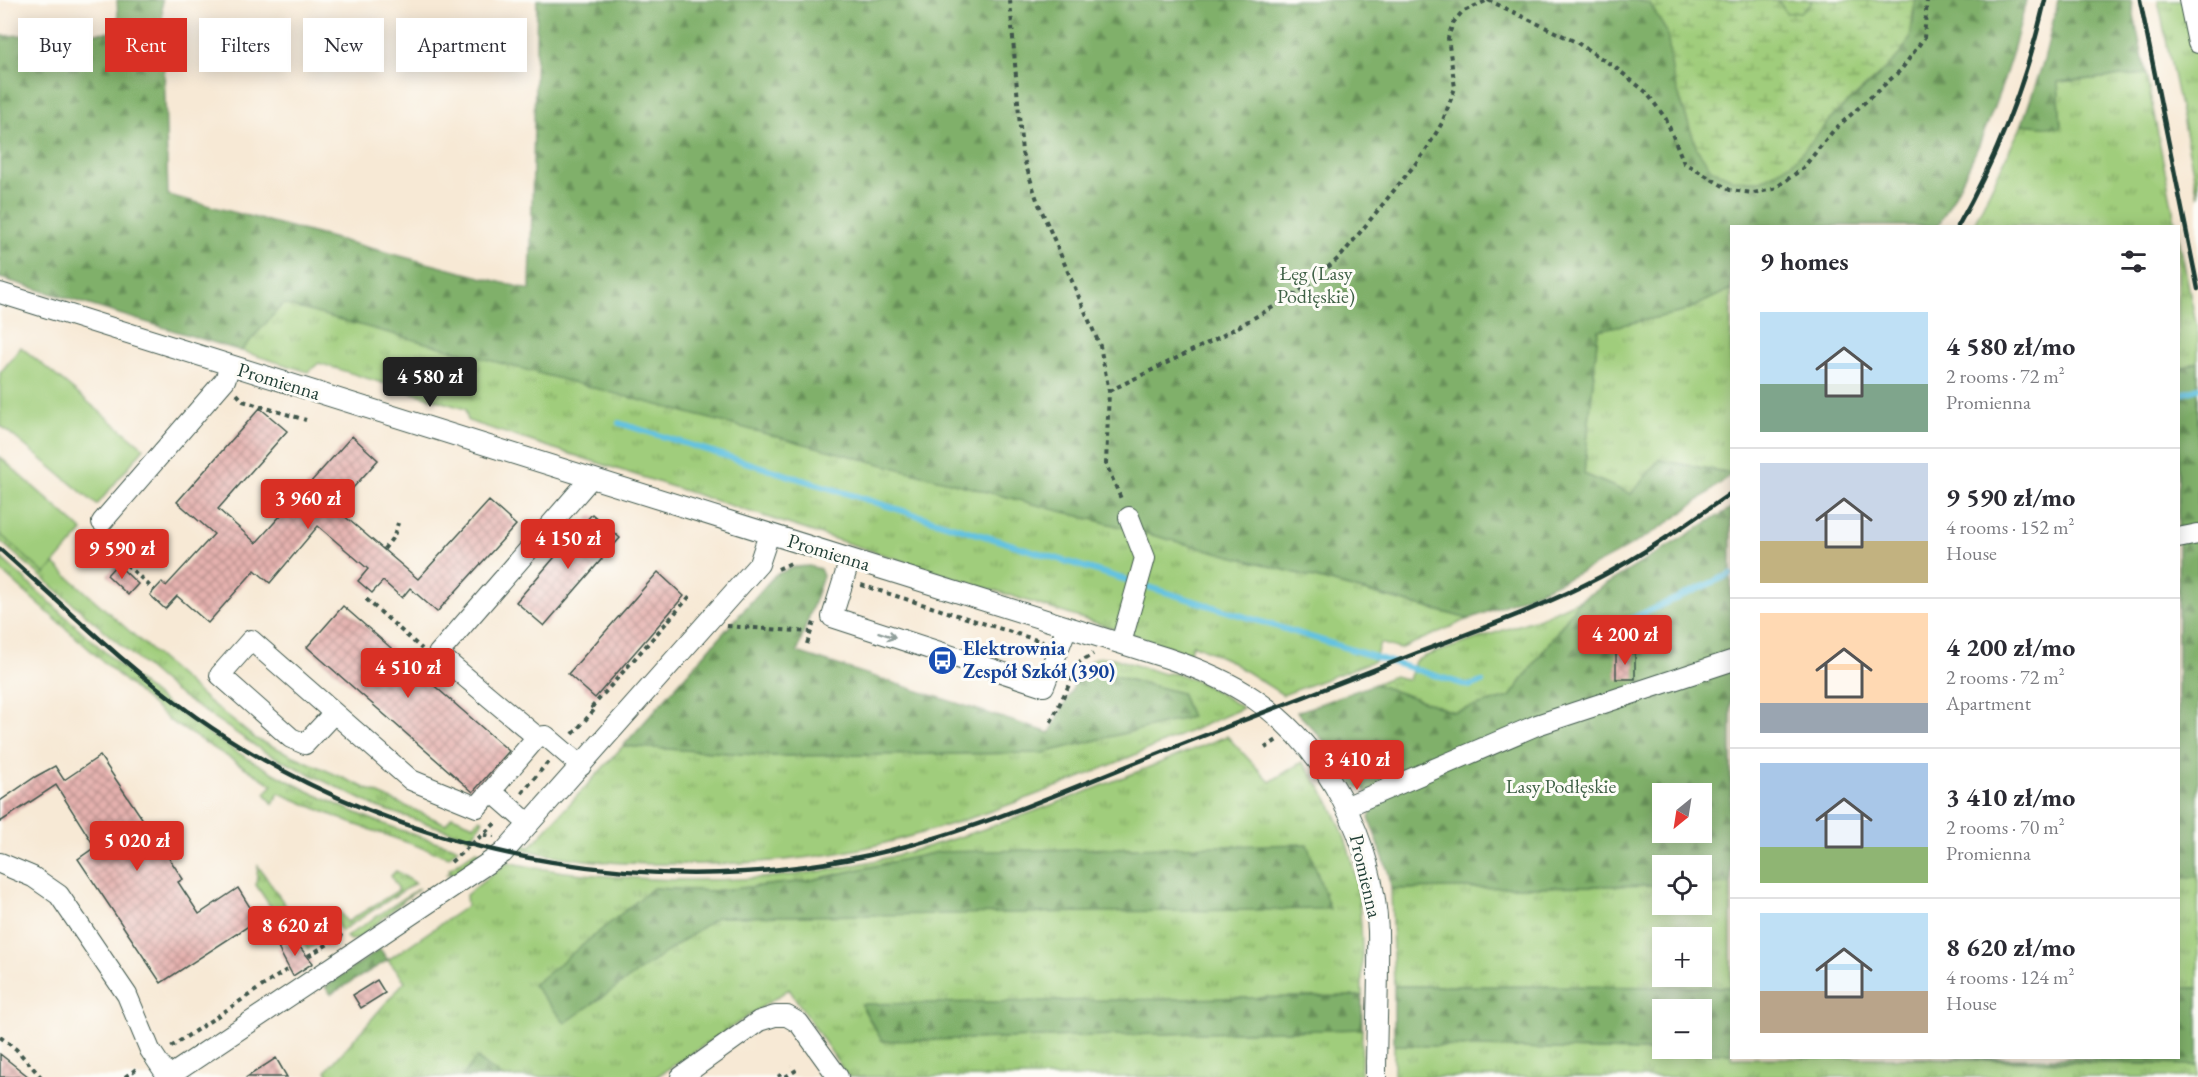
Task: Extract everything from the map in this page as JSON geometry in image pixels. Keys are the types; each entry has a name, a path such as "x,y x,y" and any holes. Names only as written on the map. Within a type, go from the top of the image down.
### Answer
{"street":[{"path":"2190,0 2198,43"},
{"name":"Promienna","path":"0,293 1192,666 1254,699 1289,728 1311,753 1354,824 1369,869 1378,930 1376,1077"},
{"path":"98,529 225,380 230,366"},
{"path":"537,737 438,654 591,478"},
{"path":"1121,644 1145,558 1129,517"},
{"path":"0,863 33,877 59,895 127,995 155,1057 168,1077 450,891 503,853 759,564 770,534"},
{"path":"2180,538 2198,534"},
{"path":"850,559 832,617 1044,686 1067,627"},
{"path":"334,713 305,744 291,738 220,675 251,640 411,780 477,807 537,737 546,736 581,766"},
{"path":"1345,807 1536,725 1730,661"},
{"path":"491,791 529,824"},
{"path":"681,1077 759,1021 775,1016 787,1016 799,1023 838,1077"}],"path":[{"path":"1010,0 1022,153 1037,200 1100,346 1109,391 1106,464 1129,517"},
{"path":"1109,391 1220,338 1298,293 1341,256 1431,142 1442,123 1455,88 1448,38 1453,23 1462,12 1488,0 1576,42 1616,68 1646,92 1666,119 1684,163 1730,190 1753,193 1774,189 1802,169 1834,130 1901,70 1924,38 1927,0"},
{"path":"384,549 394,536 398,524"},
{"path":"98,529 154,590"},
{"path":"771,574 793,562 802,560"},
{"path":"844,579 1086,657"},
{"path":"366,599 433,658 438,654"},
{"path":"807,644 817,612"},
{"path":"732,617 724,626 810,632"},
{"path":"1051,722 1077,667 1086,657 1097,653"},
{"path":"125,1077 288,969"},
{"path":"0,1037 16,1049 41,1077"},
{"path":"785,1077 795,1071 791,1066"}],"green space":[{"name":"Łęg (Lasy Podłęskie)","path":"117,0 162,0 163,18 118,18"},
{"name":"Łęg (Lasy Podłęskie)","path":"537,0 1634,0 1650,3 1667,32 1673,77 1697,149 1711,169 1735,180 1761,181 1793,162 1836,113 1878,77 1913,23 1915,0 2026,0 2019,30 1991,116 1967,172 1939,225 1730,225 1730,289 1683,312 1598,330 1584,474 1631,494 1659,460 1730,473 1730,476 1672,520 1624,550 1548,587 1469,619 283,304 241,351 0,278 0,36 18,35 18,72 93,72 93,33 105,32 105,72 164,72 168,195 530,290"},
{"path":"1634,0 1778,0 1786,13 1800,12 1811,4 1811,0 1915,0 1910,39 1896,59 1836,113 1793,162 1761,181 1735,180 1711,169 1697,149 1673,77 1667,32 1650,4"},
{"path":"1778,0 1811,0 1812,4 1800,12 1786,13"},
{"path":"2058,0 2131,0 2146,74 2058,82 2061,128 2022,124 2044,60"},
{"path":"2158,0 2198,0 2198,196"},
{"path":"2146,74 2176,225 1973,225 2022,124 2061,127 2058,82"},
{"path":"2180,244 2198,333 2198,428 2180,435"},
{"path":"1730,289 1730,473 1659,460 1631,494 1584,474 1598,330 1683,312"},
{"path":"283,303 579,384 1469,619 1400,649 1380,643 1374,661 1283,695 1228,660 1193,644 1189,653 468,421 465,409 319,363 308,372 241,351"},
{"path":"21,347 144,448 97,505 0,425 0,373"},
{"path":"2198,362 2198,877 2180,878 2180,368"},
{"path":"0,457 83,531 45,574 0,534"},
{"name":"Lasy Podłęskie","path":"1730,509 1730,884 1712,885 1712,855 1652,855 1652,885 1391,889 1389,874 1369,818 1374,805 1364,788 1354,786 1325,742 1297,712 1375,684 1453,712 1510,697 1580,600"},
{"path":"0,534 45,574 54,564 207,700 256,739 446,824 452,816 474,825 479,819 483,820 471,838 377,807 263,751 174,691 0,541"},
{"path":"0,557 143,685 214,737 292,783 333,803 374,820 458,848 449,857 351,823 279,793 273,804 265,793 273,785 170,721 0,570"},
{"path":"809,566 820,569 823,576 797,652 1050,733 1083,668 1181,693 1191,717 1043,753 774,756 623,746 775,575 794,567"},
{"path":"1580,600 1510,697 1454,712 1375,684 1394,676 1409,680 1415,661 1425,656 1540,618"},
{"path":"1113,658 1164,674 1182,675 1205,685 1243,708 1109,766 1017,802 924,832 852,850 772,861 665,864 592,861 520,848 523,845 530,847 623,746 774,756 1043,753 1191,717 1181,693 1083,668 1093,659"},
{"path":"1227,736 1270,782 1302,762 1322,789 1347,844 1354,873 1361,932 1362,996 861,1005 882,1041 1362,1029 1361,1077 848,1077 789,989 656,1077 502,1077 477,1058 462,1077 330,1077 326,1071 405,981 388,960 467,906 466,895 508,862 564,872 688,880 756,878 824,870 890,857 976,832 1060,802","holes":["938,852 1330,908 717,917 653,888 712,891 807,881"]},
{"path":"1307,844 1330,909 717,917 565,1023 533,985 653,888 712,891 807,881 938,852"},
{"path":"476,851 486,854 461,873 447,874 451,871 449,869"},
{"path":"258,866 300,926 289,934 256,885"},
{"path":"396,871 415,883 341,931 335,921 339,911 347,922 399,890 391,876"},
{"path":"2198,877 2198,988 2180,988 2180,878"},
{"path":"1730,884 1730,987 1712,987 1712,927 1652,927 1652,987 1394,986 1391,889 1652,885 1652,915 1712,915 1712,885"},
{"path":"419,888 358,939 350,940 346,937"},
{"path":"318,929 325,938 308,949 301,939"},
{"path":"380,949 388,960 331,994 325,987"},
{"path":"1394,986 1730,987 1730,1053 1712,1053 1712,999 1652,999 1652,1051 1394,1045"},
{"path":"2180,988 2198,988 2198,1065 1945,1059 2180,1059"},
{"path":"1362,996 1362,1029 882,1041 861,1004"},
{"path":"1394,1045 1652,1051 1652,1059 1712,1059 1712,1053 1730,1053 1730,1059 1945,1059 2198,1065 2198,1077 1394,1077"},
{"path":"476,1058 502,1077 462,1077"}],"building":[{"path":"260,408 287,431 218,509 256,543 352,436 378,460 335,508 418,579 489,501 516,525 437,612 410,588 402,598 383,581 372,593 358,581 368,569 318,526 270,583 255,570 208,623 177,596 165,609 150,595 162,582 166,586 214,534 177,502"},
{"path":"592,514 620,538 544,626 516,602"},
{"path":"117,564 138,584 128,595 107,575"},
{"path":"658,572 684,596 595,698 568,674"},
{"path":"343,606 509,751 473,792 307,647"},
{"path":"1616,653 1635,653 1635,679 1616,679"},
{"path":"100,756 183,879 178,882 199,914 238,888 258,920 161,983 78,859 95,847 56,785 0,822 0,801 35,777 55,766 64,780"},
{"path":"293,939 313,963 293,976 278,948"},
{"path":"377,980 385,993 361,1008 353,995"},
{"path":"0,1054 29,1077 0,1077"},
{"path":"276,1058 287,1077 247,1077"}],"waterway":[{"path":"2180,394 2198,388"},
{"path":"619,423 1469,686 1482,682"},
{"path":"1604,631 1730,574"}],"railway":[{"path":"1959,225 1986,172 2010,116 2038,30 2045,0"},
{"path":"2140,0 2198,289"},
{"path":"0,549 120,657 196,717 278,768 366,809 457,841 552,862 648,872 744,872 840,861 935,838 1037,802 1557,598 1636,557 1730,494"}],"place":[{"name":"Elektrownia Zespół Szkół (390)","path":"942,660"}]}
